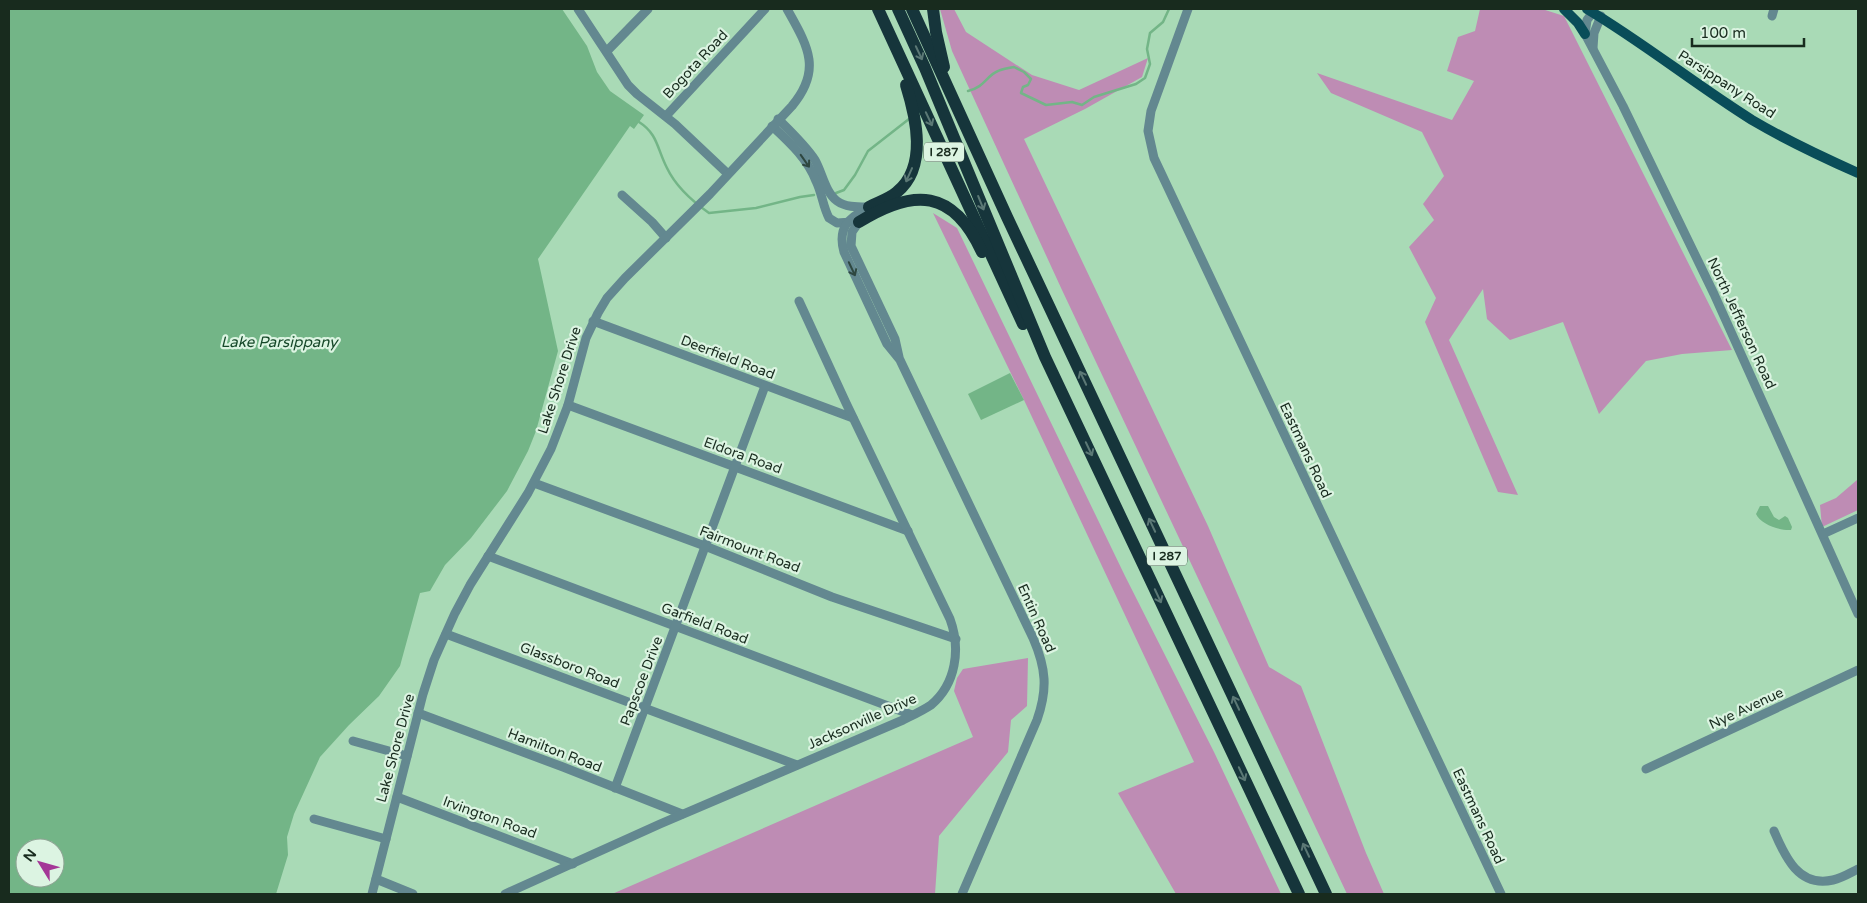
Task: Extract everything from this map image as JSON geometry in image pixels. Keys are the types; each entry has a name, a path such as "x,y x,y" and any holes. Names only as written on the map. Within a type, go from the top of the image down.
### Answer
{"highway":[{"name":"I 287","path":"878,9 1026,331 1045,358 1299,894"},
{"path":"898,9 926,68 1045,358"},
{"name":"I 287","path":"912,9 949,92 1326,894"},
{"path":"933,9 949,92"},
{"path":"869,207 895,194 904,185 914,164 917,144 914,108 887,28"},
{"path":"853,222 908,200 929,200 943,204 959,216 980,247 987,262 1002,276"}],"main road":[{"path":"1564,9 1578,23 1585,34"},
{"name":"Parsippany Road","path":"1593,12 1754,120 1858,173"}],"street":[{"path":"578,9 628,85 666,116 728,174"},
{"path":"607,51 648,9"},
{"name":"Bogota Road","path":"666,116 765,9"},
{"name":"Lake Shore Drive","path":"372,894 418,713 434,660 470,585 534,483 551,449 568,405 593,321 608,298 697,207 798,98 807,80 810,60 808,50 787,9"},
{"name":"Eastmans Road","path":"1188,9 1151,111 1148,131 1154,158 1501,894"},
{"path":"1585,34 1587,20 1593,12"},
{"path":"1593,12 1593,48"},
{"name":"North Jefferson Road","path":"1585,34 1647,154 1714,294 1858,614"},
{"path":"775,123 799,140 814,160 832,196 842,204 869,207"},
{"path":"775,123 807,164 816,180 830,218 834,222 853,222 854,216 869,207"},
{"path":"622,196 652,222 666,238"},
{"name":"Entin Road","path":"853,222 852,246 895,339 900,360 1033,638 1039,652 1045,677 1044,696 1037,720 962,894"},
{"name":"Jacksonville Drive","path":"505,894 682,814 912,716 933,703 946,688 954,668 956,648 956,639 950,619 853,418 799,300"},
{"name":"Deerfield Road","path":"593,321 853,418"},
{"name":"Papscoe Drive","path":"615,788 765,386"},
{"name":"Eldora Road","path":"568,405 908,531"},
{"name":"Fairmount Road","path":"534,483 705,546 841,600 956,639"},
{"path":"1822,534 1858,518"},
{"name":"Garfield Road","path":"488,556 912,716"},
{"name":"Glassboro Road","path":"446,634 797,765"},
{"name":"Nye Avenue","path":"1646,769 1858,670"},
{"name":"Hamilton Road","path":"418,713 682,814"},
{"path":"353,740 407,756"},
{"name":"Irvington Road","path":"397,796 573,864"},
{"path":"314,819 386,839"},
{"path":"1774,831 1782,852 1791,866 1806,878 1822,881 1834,880 1858,869"},
{"path":"376,879 413,894"}],"shaded area":[{"path":"940,9 954,9 966,32 1032,75 1079,90 1148,58 1142,77 1085,109 1024,139 1208,526 1269,667 1301,686 1366,853 1384,894 1347,894 1062,290 952,51"},
{"path":"1480,9 1542,9 1564,16 1732,350 1682,354 1646,361 1599,414 1563,322 1510,340 1487,319 1483,289 1449,340 1518,495 1498,492 1425,322 1436,298 1409,247 1434,220 1423,204 1444,176 1422,132 1331,93 1317,73 1452,120 1474,81 1447,71 1458,37 1475,31"},
{"path":"933,213 957,228 1125,576 1214,752 1281,894 1176,894 1118,793 1194,762 1024,400"},
{"path":"1858,477 1858,510 1822,527 1820,505 1836,498"},
{"path":"1028,658 1027,706 1011,720 1008,752 939,836 935,894 612,894 973,737 954,691 957,678 963,669"}],"water":[{"name":"Lake Parsippany","path":"9,9 562,9 587,46 597,72 610,91 644,115 634,129 630,126 538,259 558,351 536,431 528,451 507,491 471,538 445,565 430,591 420,593 400,666 379,696 320,757 294,814 287,837 288,855 276,894 9,894"},
{"path":"1010,373 1024,400 981,420 968,394"},
{"path":"1760,506 1768,506 1774,517 1779,520 1785,516 1788,518 1792,527 1791,530 1776,528 1758,518 1756,514"}],"waterway":[{"path":"968,91 978,87 998,71 1014,67 1024,72 1031,79 1028,85 1023,87 1021,93 1046,105 1072,102 1082,105 1094,97 1136,84 1145,78 1150,64 1147,49 1150,33 1163,22 1169,9"},
{"path":"836,193 844,190 855,175 868,151 909,119"},
{"path":"639,122 654,137 667,168 675,181 709,213 756,208 814,195"}]}
